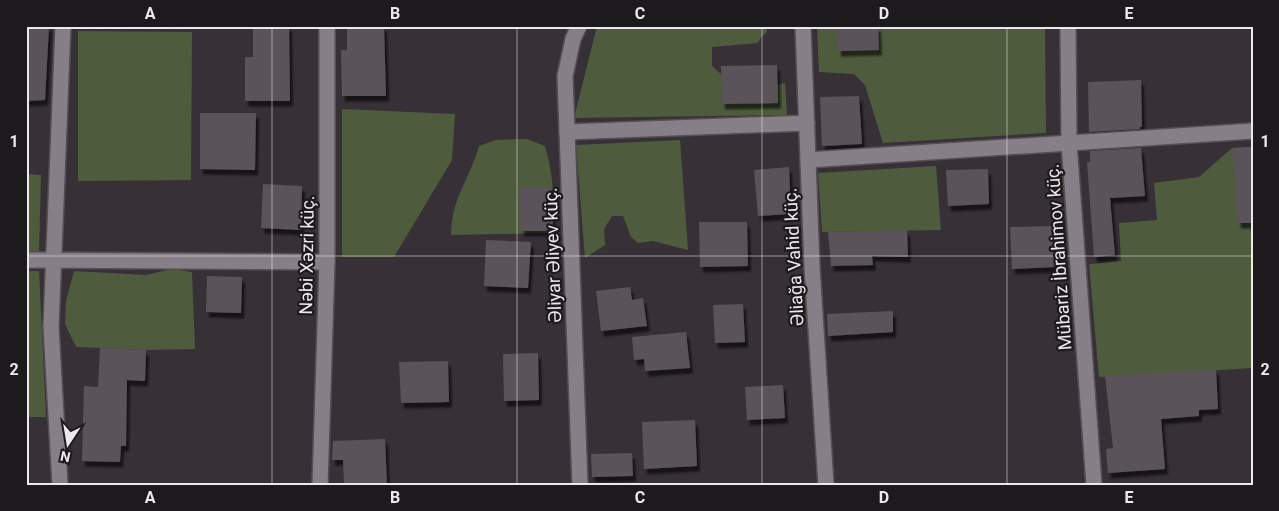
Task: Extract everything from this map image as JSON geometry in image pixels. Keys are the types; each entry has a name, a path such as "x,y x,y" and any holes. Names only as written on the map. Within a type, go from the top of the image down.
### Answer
{"street":[{"path":"60,485 51,327 63,26"},
{"name":"Nəbi Xəzri küç.","path":"320,485 327,262 327,26"},
{"name":"Əliyar Əliyev küç.","path":"578,26 569,53 565,76 580,485"},
{"name":"Əliağa Vahid küç.","path":"802,26 826,485"},
{"name":"Mübariz İbrahimov küç.","path":"1068,26 1069,143 1094,485"},
{"path":"567,132 806,123"},
{"path":"808,160 1253,131"},
{"path":"26,260 327,262"}],"green space":[{"path":"597,26 766,26 767,32 758,43 712,47 712,66 722,75 777,85 785,83 787,115 574,118"},
{"path":"817,26 1045,26 1046,133 883,143 865,85 854,74 819,72"},
{"path":"78,31 192,32 191,180 78,181"},
{"path":"342,109 455,114 452,160 394,257 342,257"},
{"path":"527,139 545,146 552,179 554,233 451,235 454,210 479,146 496,140"},
{"path":"680,140 688,250 653,241 638,243 631,237 623,216 612,216 604,229 605,245 585,258 576,145"},
{"path":"1253,147 1253,368 1099,377 1089,264 1121,261 1119,223 1157,220 1154,183 1199,177 1232,148"},
{"path":"936,166 941,230 822,232 818,173"},
{"path":"26,174 41,175 39,252 26,251"},
{"path":"172,269 192,272 195,349 146,350 76,347 65,324 66,301 74,271 146,275"},
{"path":"26,271 39,271 46,417 26,417"}],"building":[{"path":"26,26 49,26 45,100 26,101"},
{"path":"253,26 289,26 290,101 245,101 245,57 253,57"},
{"path":"347,26 384,26 386,96 342,96 341,50 347,50"},
{"path":"837,26 878,26 879,50 838,51"},
{"path":"777,65 778,103 722,104 721,66"},
{"path":"1141,80 1142,127 1140,129 1089,132 1088,82"},
{"path":"859,96 862,144 822,146 820,97"},
{"path":"200,113 256,113 255,170 200,169"},
{"path":"1253,147 1253,223 1238,223 1232,148"},
{"path":"1141,148 1145,196 1110,198 1115,255 1094,257 1087,162 1090,162 1090,151"},
{"path":"789,167 791,214 758,216 754,170"},
{"path":"988,169 989,204 948,206 946,170"},
{"path":"263,184 302,186 301,230 261,228"},
{"path":"519,188 551,188 553,231 521,231"},
{"path":"699,222 747,222 748,266 700,267"},
{"path":"1052,226 1055,267 1012,269 1010,227"},
{"path":"907,230 908,257 872,256 873,265 831,266 828,232"},
{"path":"486,240 531,242 528,288 484,286"},
{"path":"207,276 242,277 241,313 206,312"},
{"path":"630,287 632,300 643,298 647,326 601,331 596,291"},
{"path":"743,304 745,342 715,343 713,305"},
{"path":"893,311 893,332 828,336 827,314"},
{"path":"686,332 690,368 645,371 644,359 634,360 632,337"},
{"path":"100,348 146,350 145,381 127,380 126,446 121,446 120,462 82,461 84,386 98,387"},
{"path":"538,353 539,400 504,401 503,354"},
{"path":"448,361 449,402 401,403 399,362"},
{"path":"1216,369 1218,409 1199,410 1199,416 1161,419 1165,469 1108,473 1106,449 1113,448 1105,376"},
{"path":"783,385 785,418 747,420 745,387"},
{"path":"695,420 697,466 644,469 642,422"},
{"path":"385,439 387,485 344,485 343,460 332,460 333,441"},
{"path":"632,453 633,476 592,477 591,454"}]}
